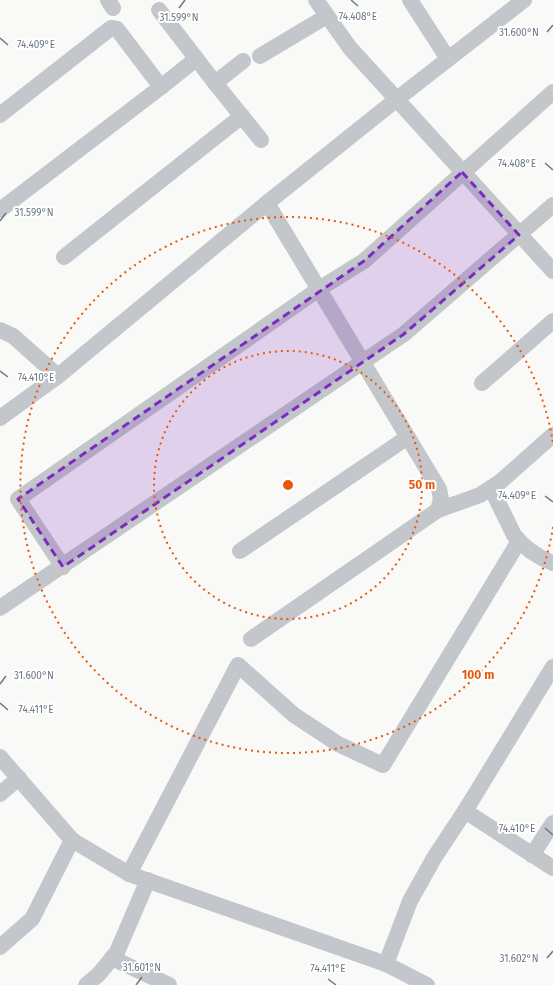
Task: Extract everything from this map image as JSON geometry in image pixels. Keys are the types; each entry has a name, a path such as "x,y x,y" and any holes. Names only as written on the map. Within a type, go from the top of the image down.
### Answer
{"street":[{"path":"316,0 350,48 553,271"},
{"path":"410,0 448,59"},
{"path":"0,418 58,376 266,203 396,99 524,0"},
{"path":"159,10 261,140"},
{"path":"260,56 327,16"},
{"path":"0,115 111,28 117,29 161,87"},
{"path":"0,210 196,59"},
{"path":"215,83 243,61"},
{"path":"62,567 18,499 319,289 364,261 553,92"},
{"path":"64,257 242,116"},
{"path":"266,203 439,489 442,499 438,510"},
{"path":"0,609 404,334 553,205"},
{"path":"482,383 553,321"},
{"path":"0,330 13,336 58,376"},
{"path":"252,639 438,510 480,495 500,482 553,435"},
{"path":"240,551 408,437"},
{"path":"491,488 514,536 539,558 553,563"},
{"path":"129,874 238,664 294,715 338,744 383,765 519,541"},
{"path":"386,964 410,902 434,858 465,811 553,667"},
{"path":"0,757 72,840 129,874 386,964 427,985"},
{"path":"0,794 19,778"},
{"path":"465,811 553,868"},
{"path":"532,855 553,823"},
{"path":"0,947 32,919 72,840"},
{"path":"86,985 99,974 117,952 148,880"},
{"path":"112,958 169,985"}],"highlighted area":[{"path":"462,172 519,235 404,334 63,567 18,499 364,261"}]}
